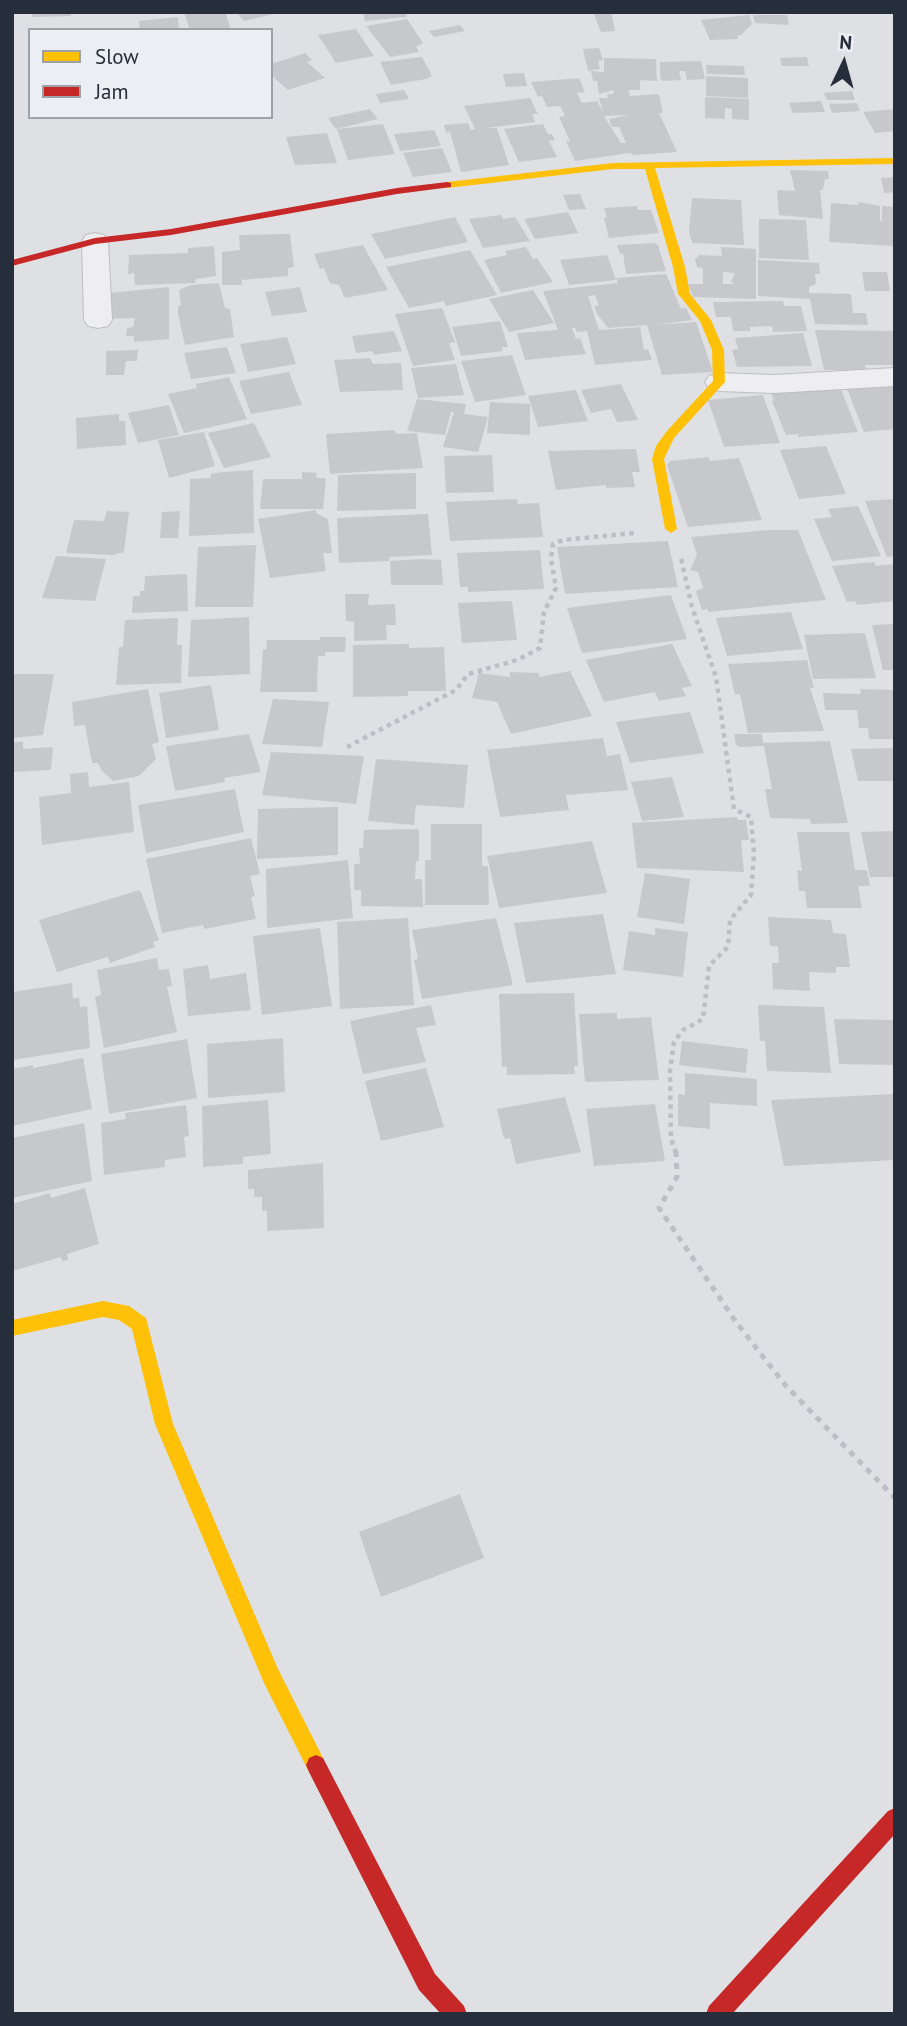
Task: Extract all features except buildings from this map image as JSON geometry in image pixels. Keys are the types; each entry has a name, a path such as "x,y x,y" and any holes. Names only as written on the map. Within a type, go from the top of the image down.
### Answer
{"street":[{"path":"12,263 95,241 171,232 397,191 613,166 895,161"},
{"path":"649,165 679,267 684,294 705,320 718,350 719,382 662,446 658,459 671,529"},
{"path":"95,241 98,320"},
{"path":"719,382 774,384 895,377"},
{"path":"12,1328 103,1309 123,1312 140,1324 164,1424 271,1676 427,1982 456,2014"},
{"path":"717,2014 895,1818"}],"path":[{"path":"347,747 456,690 468,674 517,660 540,648 544,612 556,588 551,558 553,544 564,540 671,529 684,567 692,607 716,677 734,809 751,817 754,853 751,895 730,920 728,947 709,966 703,1019 683,1030 674,1042 670,1071 671,1139 676,1152 677,1177 659,1208 736,1322 786,1386 895,1499"}],"traffic: slow":[{"path":"447,185 613,166 895,161"},
{"path":"649,165 679,267 684,294 705,320 718,350 719,382 670,435 662,446 658,459 671,529"},
{"path":"12,1328 103,1309 123,1312 140,1324 164,1424 271,1676 316,1765"}],"traffic: jam":[{"path":"12,263 95,241 171,232 397,191 447,185"},
{"path":"316,1765 427,1982 456,2014"},
{"path":"717,2014 895,1818"}]}
